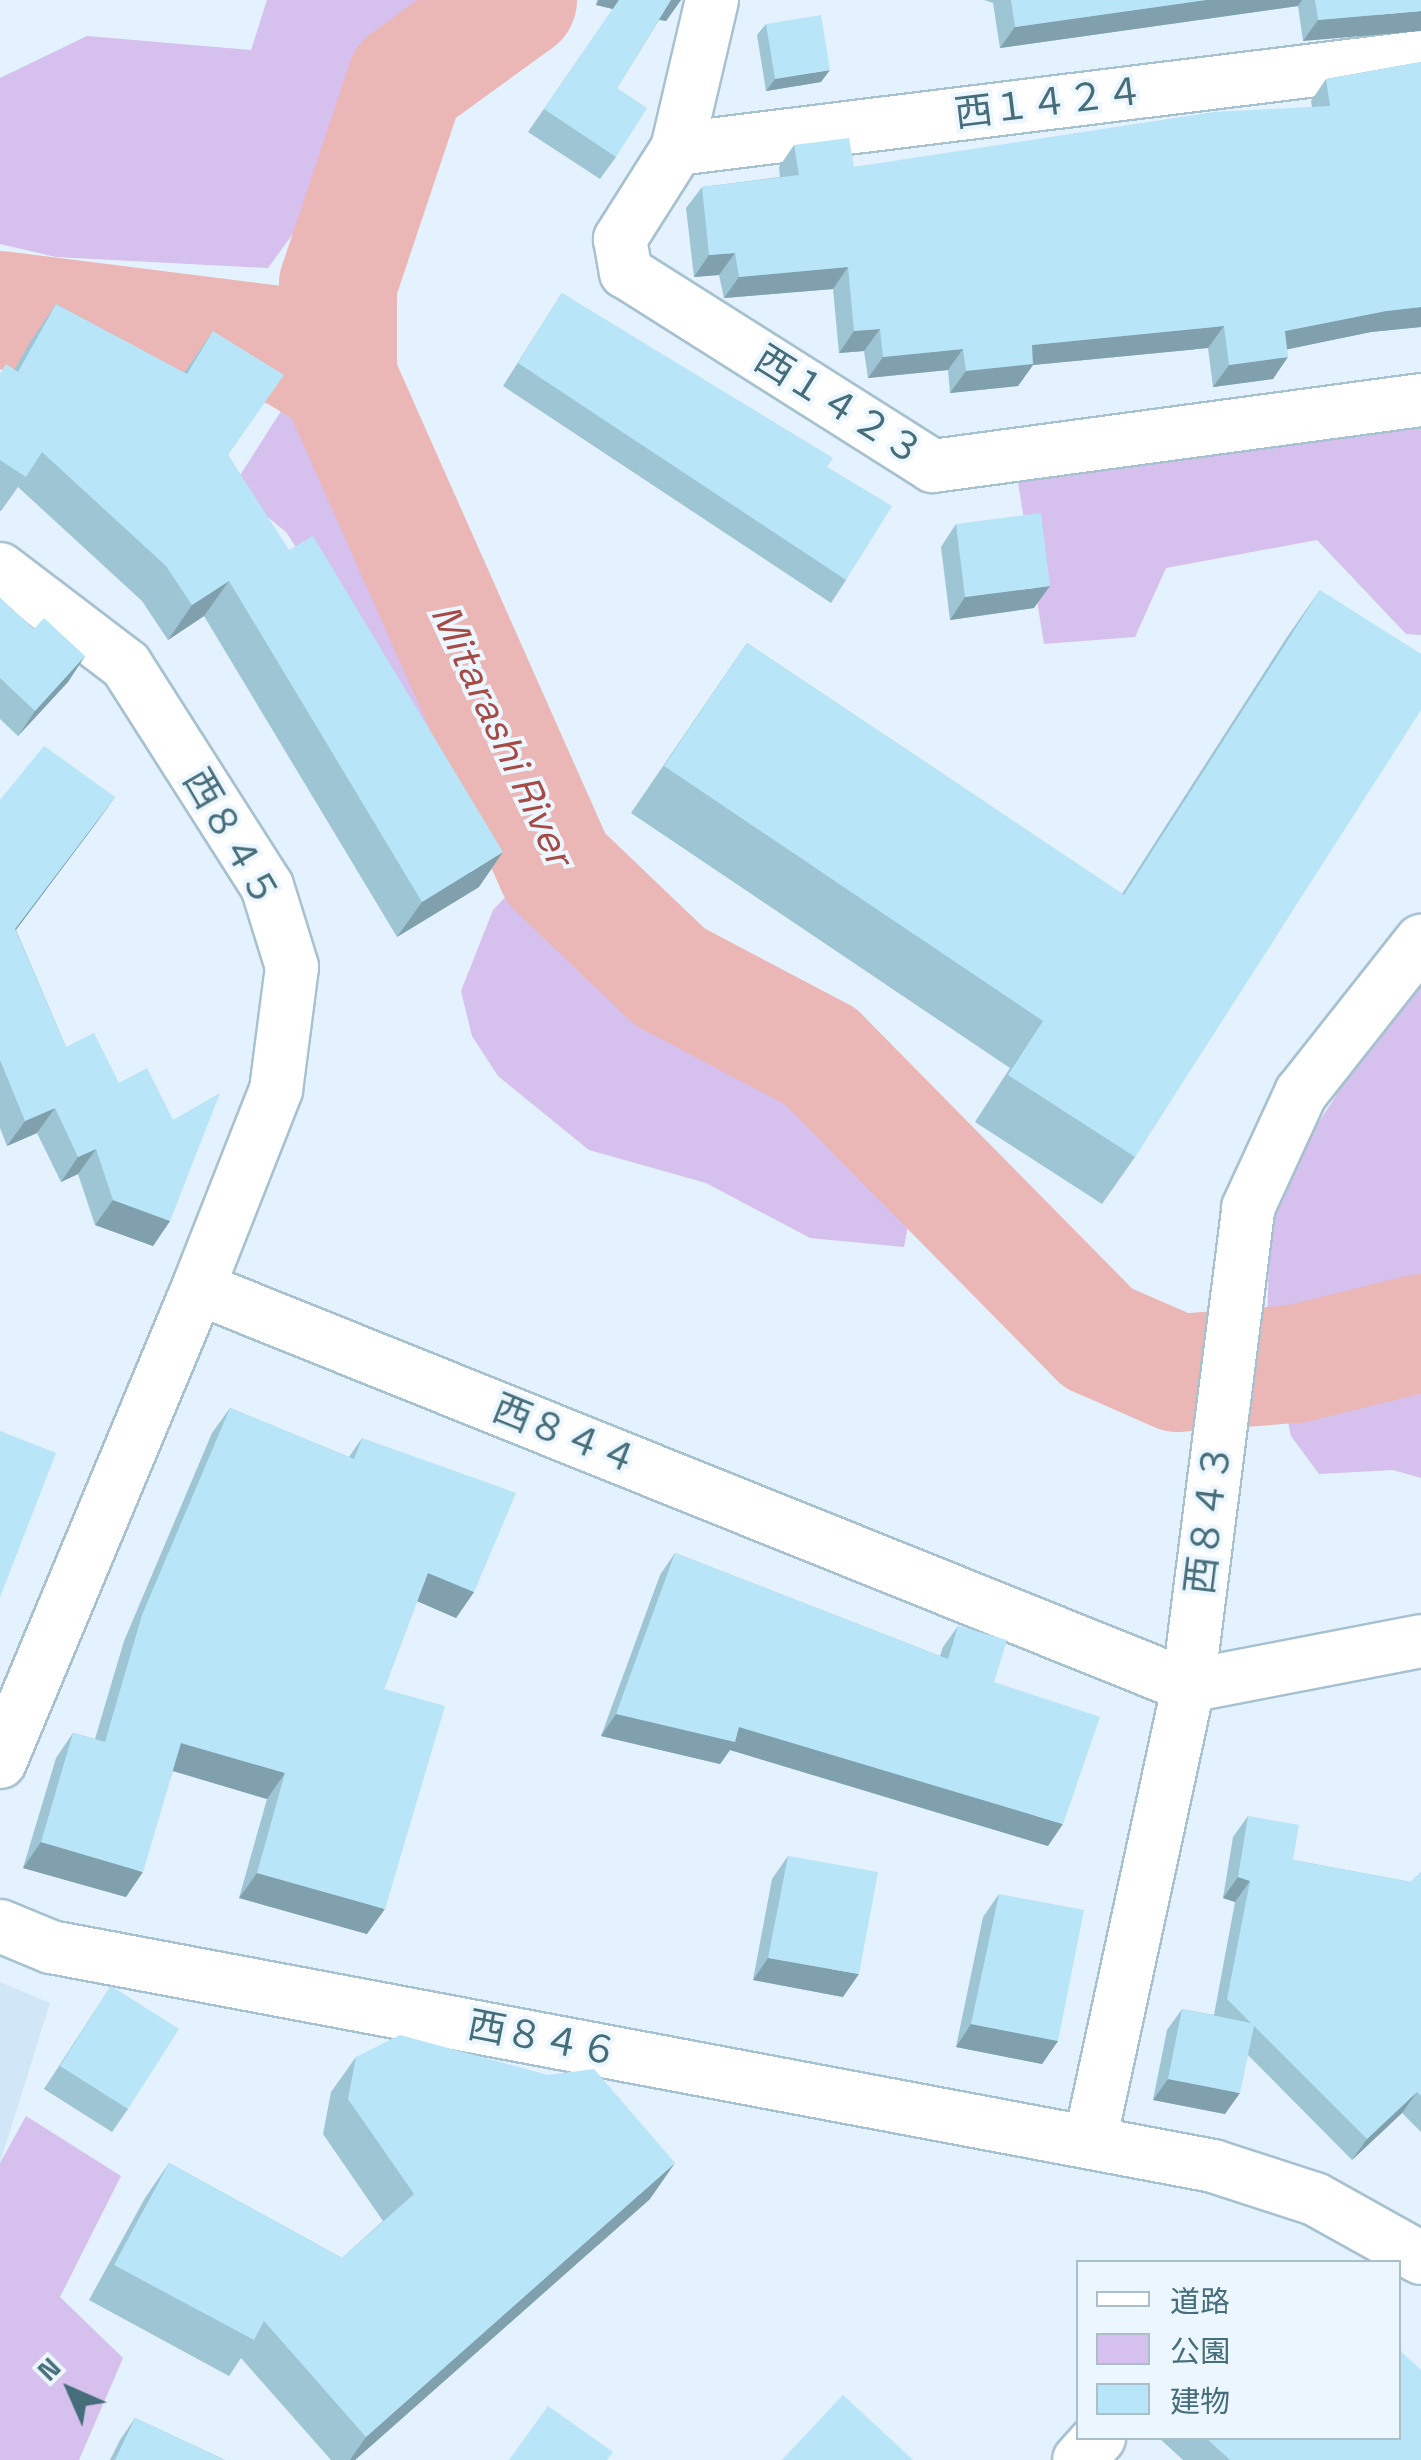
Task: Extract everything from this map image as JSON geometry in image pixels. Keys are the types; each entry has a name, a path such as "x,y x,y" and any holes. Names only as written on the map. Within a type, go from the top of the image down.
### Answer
{"street":[{"name":"西１４２３","path":"712,0 676,149 620,239 626,272 933,466 1421,400"},
{"name":"西１４２４","path":"676,149 1421,57"},
{"name":"西８４５","path":"0,569 126,666 267,886 292,967 276,1090 198,1288"},
{"name":"西８４３","path":"1090,2141 1188,1686 1248,1208 1301,1093 1421,940"},
{"name":"西８４４","path":"198,1288 1188,1686"},
{"path":"0,1762 198,1288"},
{"path":"1188,1686 1414,1650"},
{"name":"西８４６","path":"0,1926 51,1948 1090,2141 1315,2199 1398,2255"}],"shaded area":[{"path":"0,1982 50,2003 0,2163"}],"green space":[{"path":"267,0 463,0 268,268 56,257 0,244 0,78 87,36 251,50"},
{"path":"300,381 348,433 565,928 679,1025 843,1118 912,1203 904,1247 810,1238 706,1183 589,1150 498,1076 472,1036 461,991 493,910 515,887 286,532 232,488"},
{"path":"1421,423 1421,635 1406,634 1317,540 1166,568 1135,637 1044,644 1018,482"},
{"path":"1421,967 1421,1478 1393,1470 1319,1474 1291,1436 1267,1323 1270,1226 1291,1164"},
{"path":"26,2116 121,2176 60,2297 123,2358 79,2460 0,2460 0,2163"}],"building":[{"path":"619,0 671,0 617,88 647,108 616,157 544,109"},
{"path":"1011,0 1206,0 1015,27"},
{"path":"1315,0 1421,0 1421,11 1318,20"},
{"path":"821,15 830,70 775,79 766,24"},
{"path":"1421,62 1421,307 1285,331 1288,357 1229,365 1224,326 1032,345 1033,364 966,371 963,349 883,357 880,329 854,331 848,267 739,277 735,253 709,255 702,187 799,175 794,145 849,138 854,167 1214,112 1330,106 1326,79"},
{"path":"562,293 833,458 827,467 892,506 846,580 518,363"},
{"path":"56,304 187,374 213,331 284,375 228,455 289,550 313,536 503,852 422,902 229,581 192,605 166,566 42,452 26,477 0,460 0,374 6,364 18,372"},
{"path":"1041,513 1050,586 965,597 956,524"},
{"path":"1320,590 1421,654 1421,710 1135,1157 1008,1075 1043,1021 664,766 747,643 1124,895"},
{"path":"0,598 34,629 44,618 85,656 35,711 0,678"},
{"path":"44,746 115,797 15,929 66,1047 94,1033 119,1083 147,1068 173,1120 220,1093 170,1221 113,1200 96,1149 78,1157 55,1108 25,1121 0,1060 0,800"},
{"path":"230,1408 354,1459 362,1438 516,1493 474,1592 428,1573 384,1689 445,1706 385,1909 257,1873 285,1773 181,1743 143,1872 41,1842 73,1733 105,1742 142,1615"},
{"path":"0,1431 56,1453 0,1597"},
{"path":"675,1553 948,1659 958,1626 1007,1640 994,1682 1100,1717 1063,1824 739,1727 735,1742 616,1714"},
{"path":"1248,1816 1299,1825 1293,1860 1411,1882 1421,1872 1421,2096 1417,2092 1367,2139 1254,2026 1240,2093 1168,2079 1182,2009 1251,2023 1227,1999 1250,1881 1238,1877"},
{"path":"788,1856 878,1872 859,1974 768,1958"},
{"path":"999,1894 1084,1910 1058,2041 971,2024"},
{"path":"111,1986 179,2029 128,2109 60,2066"},
{"path":"400,2035 548,2075 594,2069 675,2163 366,2437 264,2321 254,2340 114,2265 169,2163 342,2258 414,2194 348,2099 356,2057"},
{"path":"1401,2352 1421,2370 1421,2460 1230,2460 1208,2440 1401,2440"},
{"path":"843,2395 913,2460 782,2460"},
{"path":"548,2406 613,2452 607,2460 509,2460"},
{"path":"135,2418 225,2460 115,2460"}],"waterway":[{"name":"Mitarashi River","path":"518,0 406,81 338,284 338,377 556,868 670,977 820,1056 1098,1338 1178,1373 1295,1364 1421,1333"},
{"path":"0,310 286,346 338,377"}]}
